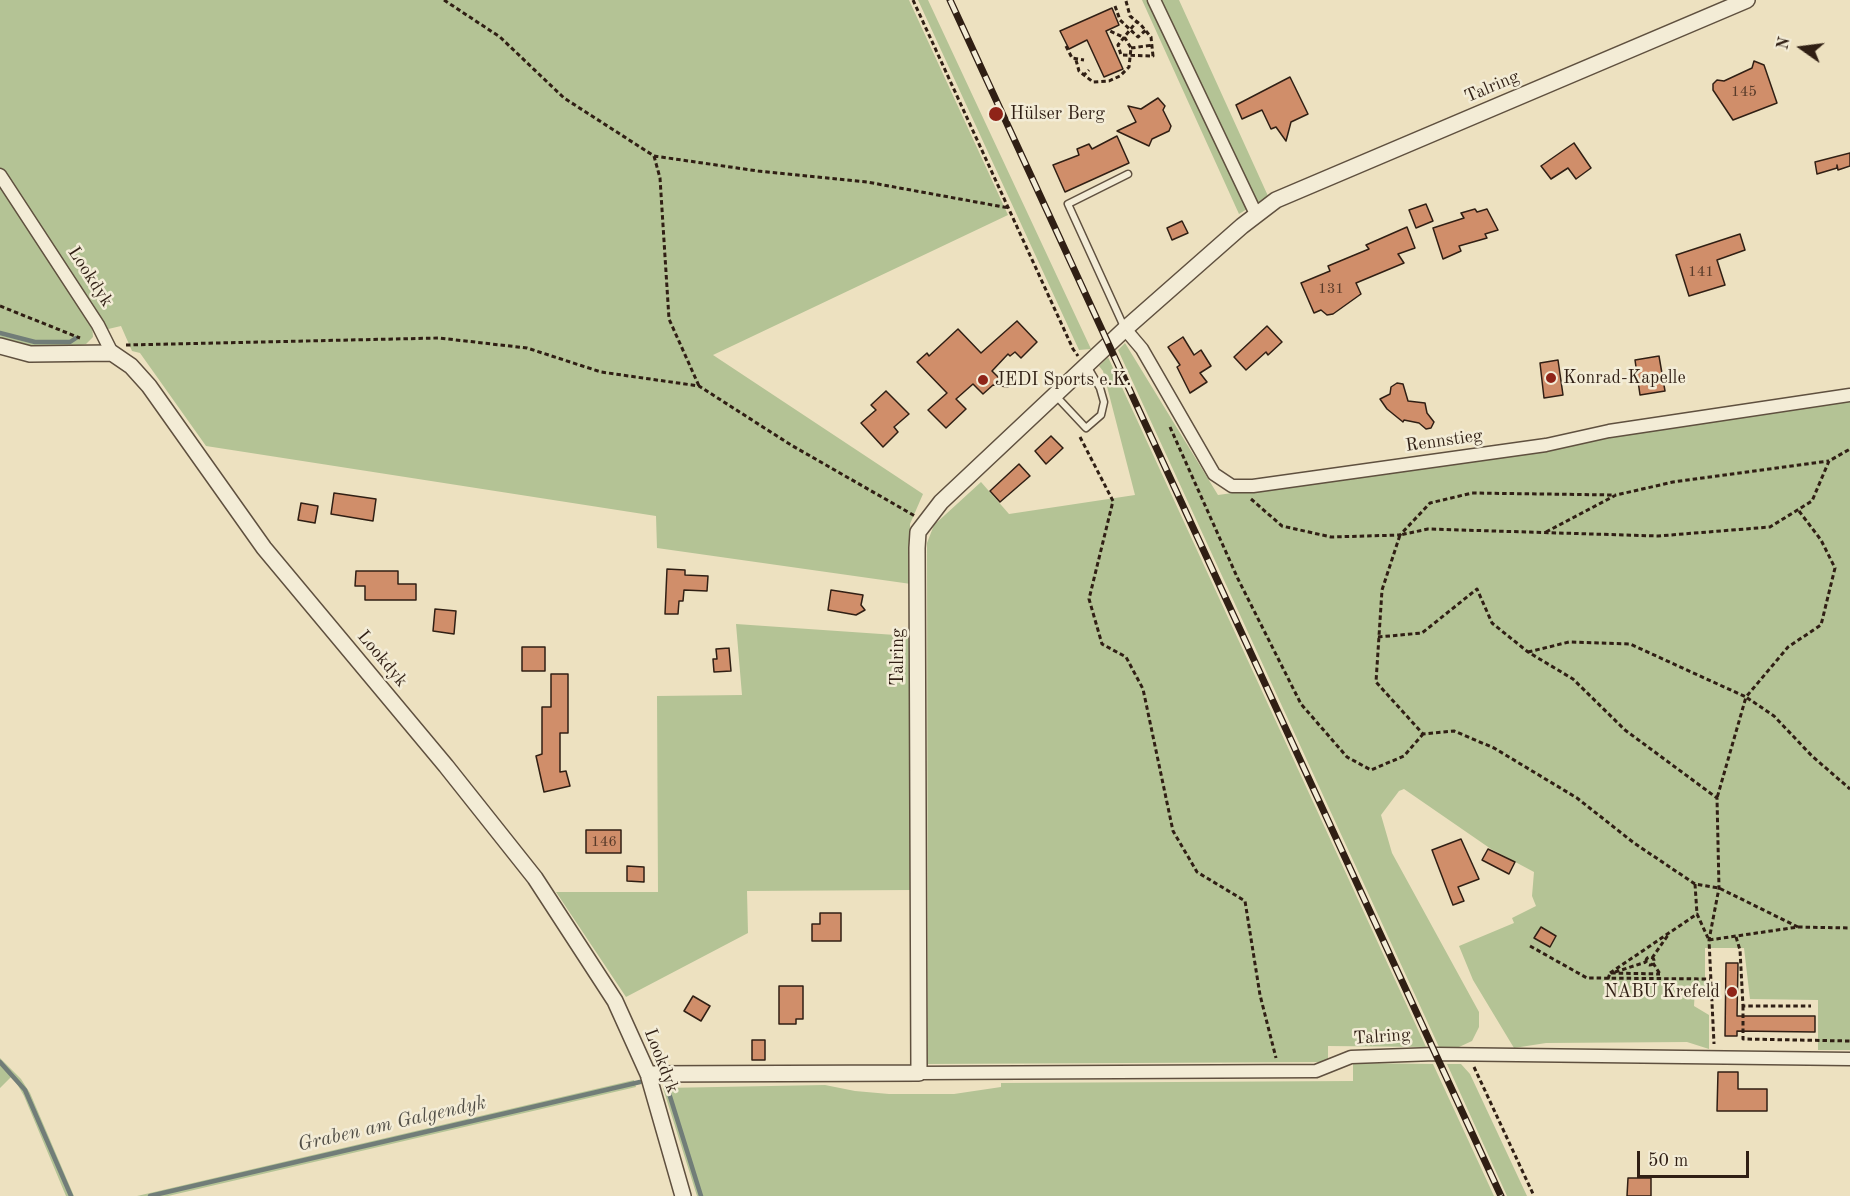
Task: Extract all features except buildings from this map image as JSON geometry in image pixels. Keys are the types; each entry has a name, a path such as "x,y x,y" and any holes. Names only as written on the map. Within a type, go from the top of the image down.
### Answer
{"street":[{"path":"1154,0 1256,214"},
{"name":"Talring","path":"919,1073 917,548 918,532 924,521 1125,329 1256,214 1276,200 1747,0"},
{"name":"Lookdyk","path":"0,176 98,325 111,352 131,366 149,387 264,548 447,766 535,878 615,1001 648,1074 682,1196"},
{"path":"1125,329 1142,349 1215,474 1232,486"},
{"path":"0,346 30,354 111,352"},
{"name":"Rennstieg","path":"1232,486 1253,486 1546,445 1609,431 1850,395"},
{"name":"Talring","path":"648,1074 1316,1071 1351,1057 1468,1054 1850,1059"}],"lane":[{"path":"1125,329 1068,204 1128,174"},
{"path":"1055,396 1086,428 1101,415 1104,402 1101,388 1087,366"}],"path":[{"path":"444,0 500,37 564,98 654,156 758,171 867,182 1009,208"},
{"path":"913,0 1073,349 1087,366"},
{"path":"1126,1 1127,10 1146,30 1153,45 1153,56 1121,55 1118,45 1137,21"},
{"path":"1115,6 1120,20 1138,37 1146,30"},
{"path":"1066,46 1083,76 1097,82 1115,80 1129,67 1132,54 1124,38 1110,31"},
{"path":"1131,48 1153,45"},
{"path":"1076,60 1084,60"},
{"path":"1083,76 1089,70"},
{"path":"654,156 660,178 669,319 699,386"},
{"path":"0,306 111,352 115,347 131,345 439,338 527,348 601,372 699,386 791,445 924,521"},
{"path":"1168,421 1238,579 1301,704 1347,757 1371,770 1404,756 1423,734 1454,731 1494,748 1577,798 1634,843 1695,884 1719,888 1798,927"},
{"path":"1086,428 1080,437 1113,501 1089,599 1102,644 1126,657 1143,689 1173,831 1197,872 1245,901 1260,995 1280,1071"},
{"path":"1423,734 1376,682 1382,590 1400,535 1430,503 1472,492 1616,495 1673,482 1829,461 1850,449"},
{"path":"1232,486 1282,526 1330,537 1400,535 1428,529 1658,536 1770,527 1812,501 1829,461"},
{"path":"1545,533 1616,495"},
{"path":"1715,1058 1709,940 1719,888 1717,798 1746,697 1788,647 1821,625 1835,568 1821,540 1799,511"},
{"path":"1378,637 1422,633 1477,589 1492,622 1528,652 1573,679 1625,730 1717,798"},
{"path":"1528,652 1569,642 1630,644 1746,697 1774,716 1812,756 1850,789"},
{"path":"1695,884 1697,914 1709,940"},
{"path":"1608,979 1612,973 1697,914"},
{"path":"1709,940 1798,927 1850,928"},
{"path":"1652,960 1669,933"},
{"path":"1736,937 1740,950 1743,1039 1850,1041"},
{"path":"1530,946 1587,978 1710,980"},
{"path":"1612,973 1646,962 1647,958 1652,960 1663,979"},
{"path":"1612,973 1660,974"},
{"path":"1743,1006 1811,1006"},
{"path":"1468,1054 1534,1196"}],"green space":[{"path":"0,0 909,0 1008,215 713,355 923,494 910,524 911,584 657,548 656,516 206,446 140,353 132,351 121,326 104,330 0,168"},
{"path":"918,0 928,0 1091,349 1079,350"},
{"path":"1142,0 1179,0 1268,196 1239,214"},
{"path":"0,182 92,324 93,337 86,344 46,350 0,338"},
{"path":"1125,343 1218,495 1544,450 1611,435 1850,401 1850,1050 1818,1050 1818,1000 1750,999 1744,948 1705,948 1705,989 1695,989 1694,1006 1709,1015 1709,1049 1687,1042 1546,1043 1514,1048 1473,980 1459,946 1514,923 1512,918 1536,906 1532,896 1534,872 1491,849 1404,789 1399,791 1381,815 1392,853 1479,1012 1479,1027 1472,1041 1459,1047 1439,1047 1118,350"},
{"path":"1108,357 1426,1047 1328,1046 1328,1062 928,1064 927,543 934,525 981,482 1009,514 1135,495 1103,371 1099,366"},
{"path":"736,624 910,636 911,890 747,891 748,933 626,997 556,892 658,892 657,696 742,695"},
{"path":"0,1058 21,1079 30,1093 74,1196 66,1196 16,1082 11,1077 0,1088"},
{"path":"1353,1063 1433,1064 1494,1196 697,1196 663,1088 825,1085 889,1094 954,1094 1001,1087 1001,1083 1353,1081"},
{"path":"1447,1064 1461,1064 1470,1074 1527,1196 1507,1196"},
{"path":"634,1080 636,1087 168,1196 137,1196"}],"waterway":[{"path":"0,333 35,342 70,342 76,338"},
{"name":"Graben am Galgendyk","path":"0,1062 25,1090 71,1196"},
{"name":"Graben am Galgendyk","path":"150,1196 640,1082"},
{"name":"Graben am Galgendyk","path":"668,1090 701,1196"}],"railway":[{"path":"950,0 1501,1196"}],"place":[{"name":"Hülser Berg","path":"996,114"},
{"name":"Konrad-Kapelle","path":"1551,378"},
{"name":"JEDI Sports e.K.","path":"983,380"},
{"name":"NABU Krefeld","path":"1732,992"}]}
